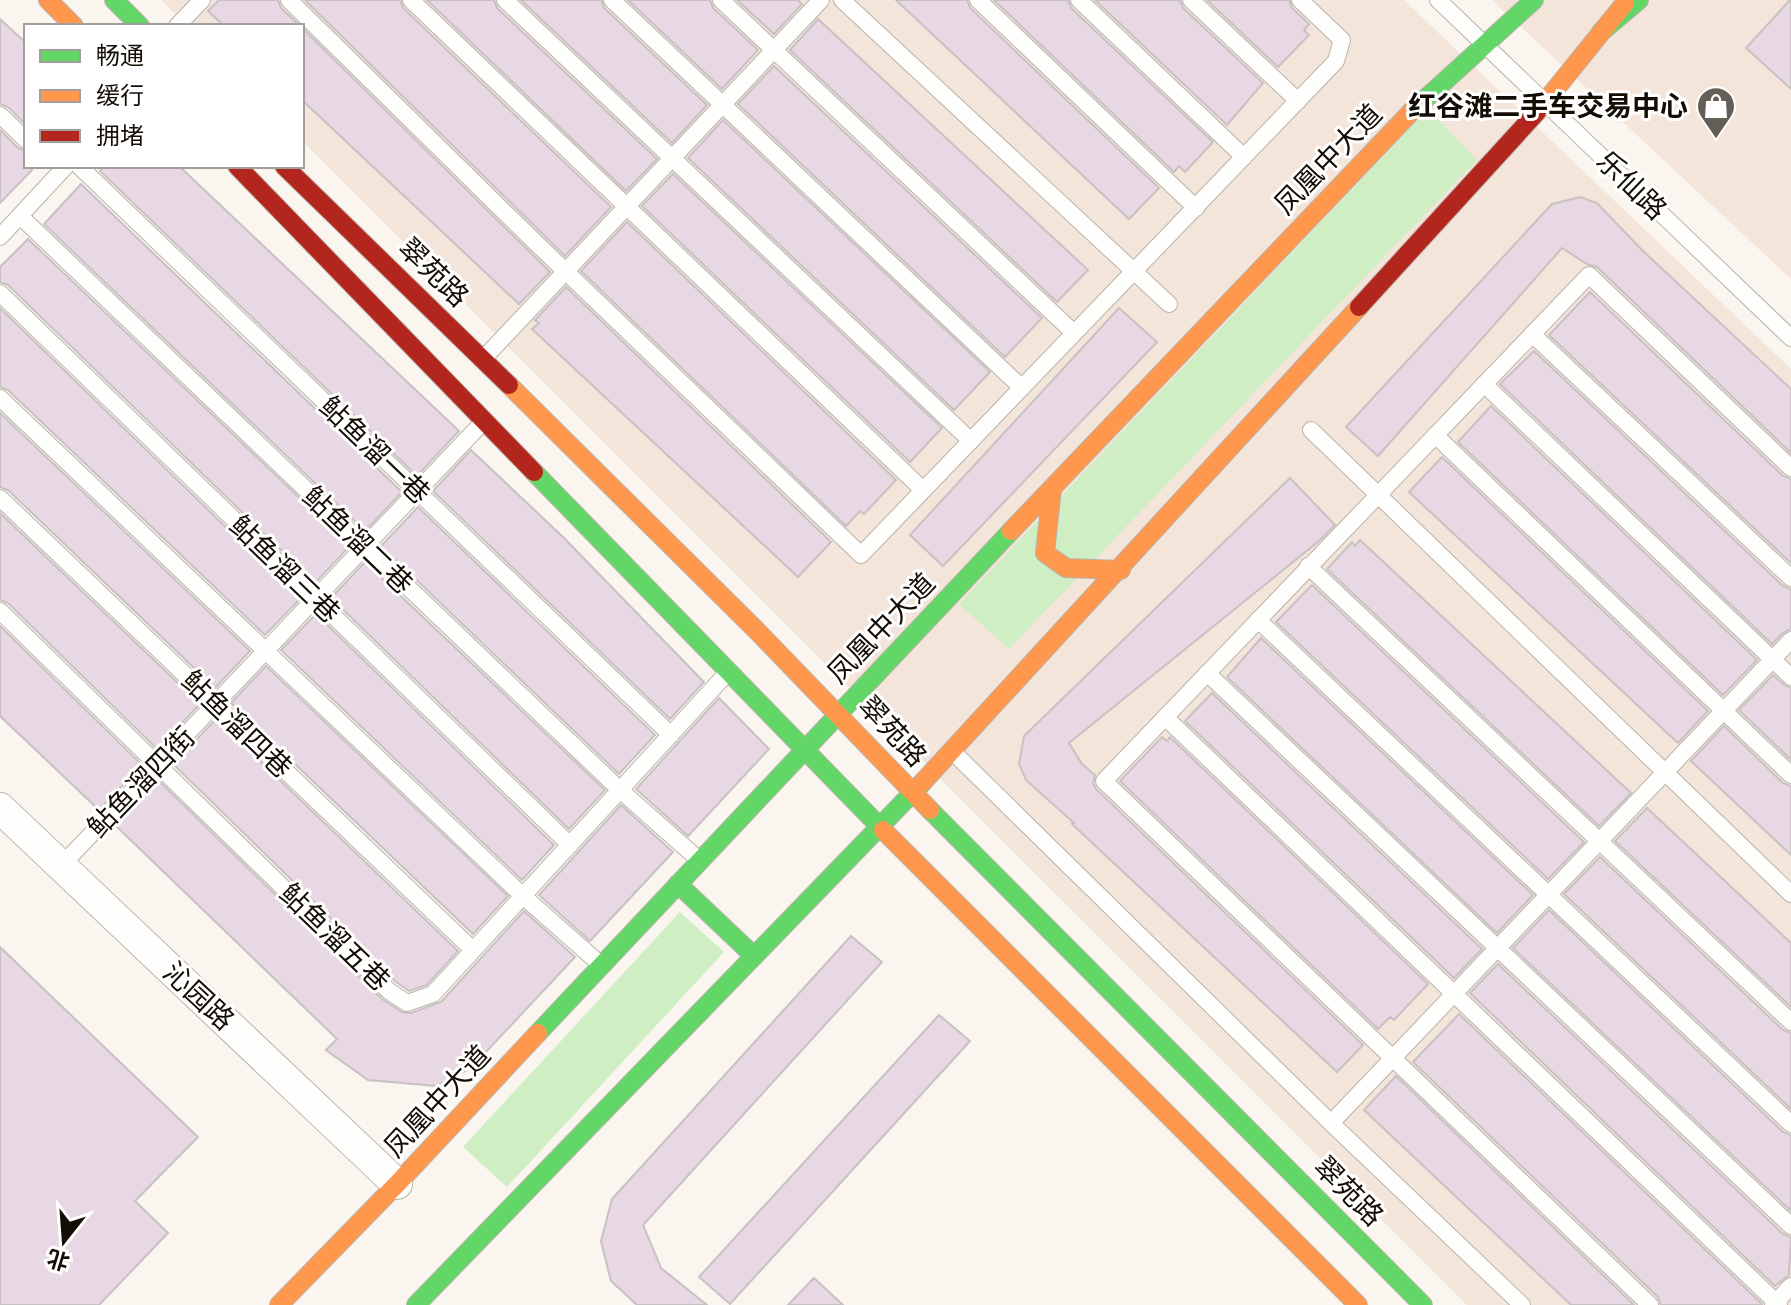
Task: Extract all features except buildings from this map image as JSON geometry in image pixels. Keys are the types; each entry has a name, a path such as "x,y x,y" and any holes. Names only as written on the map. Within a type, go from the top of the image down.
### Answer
{"main road":[{"path":"48,0 72,24"},
{"path":"114,0 138,24"},
{"name":"凤凰中大道","path":"279,1305 397,1184 805,747 1416,107 1534,0"},
{"path":"425,1302 953,752 1546,102 1627,0"},
{"path":"1601,32 1639,0"},
{"path":"239,168 879,826 1358,1305"},
{"name":"翠苑路","path":"286,168 483,359 838,713 913,793 1423,1305"},
{"path":"1052,489 1045,553 1066,568 1121,570"},
{"path":"678,884 754,956"}],"street":[{"name":"沁园路","path":"0,808 397,1184"}],"lane":[{"path":"179,24 202,0"},
{"path":"289,0 861,555 1336,61 1342,40 1300,0"},
{"path":"411,0 923,490"},
{"path":"505,0 971,441"},
{"path":"612,0 1022,388"},
{"path":"721,0 1074,333"},
{"path":"483,359 821,0"},
{"path":"842,0 1169,304"},
{"path":"978,0 1196,208"},
{"path":"1079,0 1244,157"},
{"path":"1191,0 1298,101"},
{"name":"乐仙路","path":"1438,0 1791,338"},
{"path":"0,115 24,138"},
{"path":"2,232 20,216 60,168"},
{"name":"鲇鱼溜一巷","path":"81,168 671,735"},
{"name":"鲇鱼溜二巷","path":"20,216 620,790 699,860"},
{"path":"1650,1305 1104,781 1589,275 1791,468"},
{"name":"鲇鱼溜三巷","path":"0,293 570,845"},
{"path":"1532,334 1791,578"},
{"path":"1484,384 1791,677"},
{"path":"0,398 523,896 601,965"},
{"name":"鲇鱼溜四街","path":"61,866 485,420"},
{"path":"1311,430 1791,894"},
{"path":"1435,435 1791,775"},
{"name":"鲇鱼溜四巷","path":"0,498 473,950"},
{"path":"1308,566 1791,1022"},
{"name":"鲇鱼溜五巷","path":"0,611 389,991 407,1003 433,994 730,670"},
{"path":"1258,620 1791,1124"},
{"path":"1331,1123 1791,640"},
{"path":"1207,673 1791,1226"},
{"path":"1165,717 1776,1304 1791,1286"},
{"path":"953,752 1331,1123 1522,1305"}],"shaded area":[{"path":"161,0 1404,0 1791,369 1791,1305 1467,1305 304,143 304,24 185,24"},
{"name":"红谷滩二手车交易中心","path":"1492,0 1791,0 1791,279"}],"green space":[{"path":"1428,109 1477,160 1009,649 959,604"},
{"path":"680,912 724,952 507,1187 463,1147"}],"traffic: fast":[{"path":"114,0 138,24"},
{"path":"1412,111 1534,0"},
{"path":"1601,32 1639,0"},
{"path":"534,472 883,830"},
{"path":"538,1033 1011,531"},
{"path":"416,1305 922,783"},
{"path":"930,810 1423,1305"},
{"path":"678,884 754,956"}],"traffic: slow":[{"path":"48,0 72,24"},
{"path":"1537,112 1625,3"},
{"path":"1011,531 1412,111"},
{"path":"922,783 1359,307"},
{"path":"509,385 759,633 930,810"},
{"path":"1052,489 1045,553 1066,568 1121,570"},
{"path":"883,830 1358,1305"},
{"path":"279,1305 538,1033"}],"traffic: jam":[{"path":"1359,307 1537,112"},
{"path":"239,168 534,472"},
{"path":"286,168 509,385"}],"place":[{"name":"红谷滩二手车交易中心","path":"1716,140"}]}
